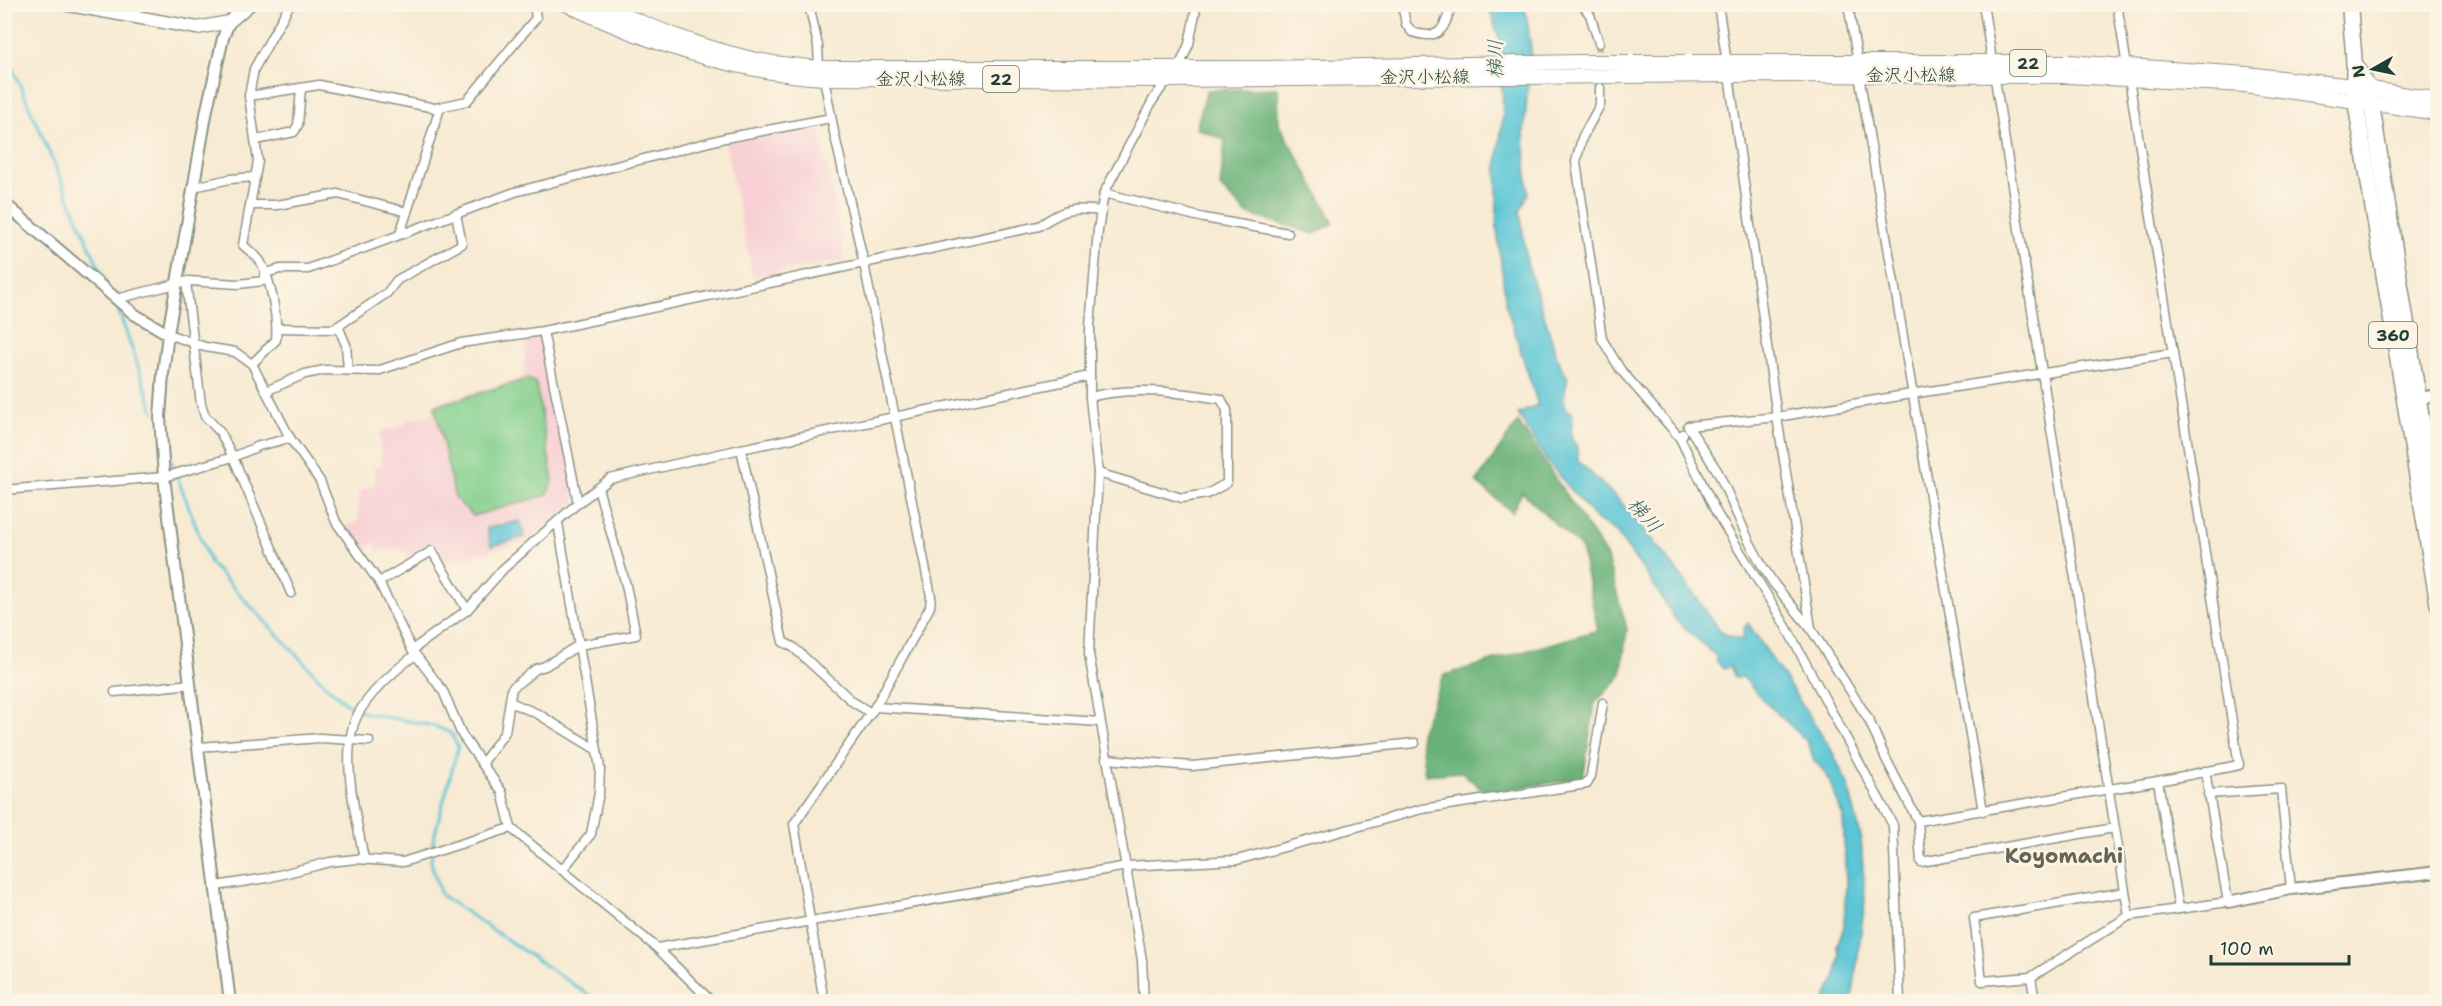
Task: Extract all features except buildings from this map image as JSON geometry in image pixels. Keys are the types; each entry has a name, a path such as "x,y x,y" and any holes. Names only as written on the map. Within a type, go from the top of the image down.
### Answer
{"highway":[{"name":"360","path":"2350,4 2356,66 2411,400 2438,604"},
{"name":"360","path":"2411,400 2438,522"}],"main road":[{"path":"64,4 197,28 230,22 250,4"},
{"name":"金沢小松線","path":"566,4 646,40 716,61 770,73 1179,67 1447,71 1580,76 1616,69"},
{"name":"金沢小松線","path":"598,4 667,33 720,49 822,73 1167,80 1447,71 1578,62 1616,69 1993,69 2127,65 2246,74 2362,95 2438,113"},
{"name":"金沢小松線","path":"1993,69 2438,100"}],"street":[{"path":"252,364 276,340 277,328 266,273 258,258 243,245 258,161 249,96 254,69 290,4"},
{"path":"249,96 319,85 440,108 467,101 536,18 534,4"},
{"path":"809,4 931,596 930,607 873,710 794,824 824,1002"},
{"path":"1179,67 1189,44 1197,4"},
{"path":"1402,4 1406,24 1412,32 1427,37 1439,32 1447,20 1452,4"},
{"path":"1582,4 1590,15 1599,43"},
{"path":"1718,4 1777,417 1811,629"},
{"path":"1848,4 1911,394 1983,811"},
{"path":"1983,4 2129,916"},
{"path":"1918,821 2158,781 2239,765 2117,4"},
{"path":"230,22 223,39 207,109 182,283 168,334 160,417 172,475 191,684 230,1002"},
{"path":"1144,1002 1142,960 1089,654 1098,473 1090,397 1090,326 1098,230 1104,193 1167,80"},
{"path":"1600,87 1600,105 1582,138 1576,162 1602,339 1620,369 1680,438 1716,512 1785,625 1893,825 1900,1002"},
{"path":"256,140 294,132 298,125 301,88"},
{"path":"400,234 440,108"},
{"path":"266,273 280,269 308,270 515,192 725,138 831,118"},
{"path":"194,187 230,179 255,177"},
{"path":"1104,193 1204,218 1288,233"},
{"path":"250,205 277,205 338,194 406,212"},
{"path":"4,203 134,314 168,334 194,344 235,352 252,364 290,438 320,481 336,522 379,582 414,652 443,691 462,735 502,792 511,828 657,948 712,1002"},
{"path":"266,391 305,374 348,370 377,371 461,343 543,331 1039,226 1060,212 1076,208 1102,212"},
{"path":"277,328 325,331 338,326 387,293 397,280 462,244 456,214"},
{"path":"116,299 182,283 239,284 263,281 266,273"},
{"path":"182,283 205,416 220,432 233,457 291,594"},
{"path":"338,326 346,345 348,370"},
{"path":"543,331 578,503"},
{"path":"1688,426 1777,417 2173,353"},
{"path":"364,860 348,760 351,738 360,711 380,686 414,652 467,610 503,569 558,523 578,503 610,479 741,449 1090,376"},
{"path":"1090,397 1115,390 1203,396 1221,399 1227,410 1227,483 1207,494 1182,498 1098,473"},
{"path":"2411,400 2438,395"},
{"path":"1680,438 1688,426"},
{"path":"1688,426 1718,472 1763,567 1811,629 1869,720 1918,821 1921,862 2114,828"},
{"path":"4,490 172,475 290,438"},
{"path":"741,449 783,642 793,647 853,702 873,710 1100,722"},
{"path":"482,764 505,732 512,687 536,669 579,645 636,635 626,585 598,488"},
{"path":"558,523 600,768 599,793 591,834 563,869"},
{"path":"379,582 432,551 467,610"},
{"path":"115,692 191,684"},
{"path":"510,702 538,714 597,750"},
{"path":"657,948 1127,866 1237,860 1422,809 1587,784 1591,776 1603,703"},
{"path":"199,747 351,738 369,741"},
{"path":"1106,759 1192,766 1415,743"},
{"path":"2205,771 2228,902"},
{"path":"2158,781 2178,909"},
{"path":"2208,794 2281,789 2291,889"},
{"path":"216,886 267,878 330,862 364,860 403,862 511,828"},
{"path":"2125,892 1974,918 1982,981 2031,977 2129,916 2228,902 2291,889 2438,872"},
{"path":"2031,977 2036,1002"}],"shaded area":[{"path":"814,125 820,131 844,252 840,261 753,277 725,143"},
{"path":"541,334 576,501 529,541 443,563 435,547 424,549 411,559 399,547 379,551 374,542 365,551 346,527 358,521 359,491 375,485 374,467 382,466 379,431 399,428 409,420 430,415 438,402 520,379 524,375 526,336"}],"green space":[{"path":"1278,88 1279,123 1334,223 1314,234 1247,214 1220,187 1225,140 1196,128 1207,90"},
{"path":"528,379 536,383 553,481 547,495 473,516 455,498 435,406"},
{"path":"1518,422 1606,555 1627,629 1621,676 1595,703 1583,778 1485,793 1462,772 1425,775 1420,733 1444,675 1598,630 1581,548 1522,492 1512,512 1476,482"}],"water":[{"path":"1488,5 1525,5 1531,49 1524,133 1528,193 1520,212 1527,262 1559,363 1568,378 1564,395 1565,408 1573,414 1571,436 1577,447 1578,461 1619,500 1674,567 1722,633 1743,640 1744,628 1748,623 1830,747 1848,785 1861,837 1865,901 1852,1001 1824,1001 1835,979 1840,954 1837,945 1844,927 1846,883 1843,816 1827,775 1814,760 1807,741 1763,700 1743,677 1735,678 1730,666 1724,669 1716,661 1716,656 1675,619 1616,532 1595,518 1547,461 1518,414 1538,405 1506,305 1497,229 1497,164 1503,115 1501,44"},
{"path":"520,521 524,537 491,546 487,528"}],"waterway":[{"path":"4,48 107,286"},
{"path":"118,309 154,412"},
{"path":"169,455 210,563 326,686 351,707 366,713 434,726 451,733 458,747 433,841 431,862 441,895 599,1002"}],"tunnel":[{"path":"1599,43 1599,66"}],"district":[{"name":"Koyomachi","path":"2064,856"}],"water label":[{"name":"梯川","path":"1495,59"},
{"name":"梯川","path":"1645,515"}]}
